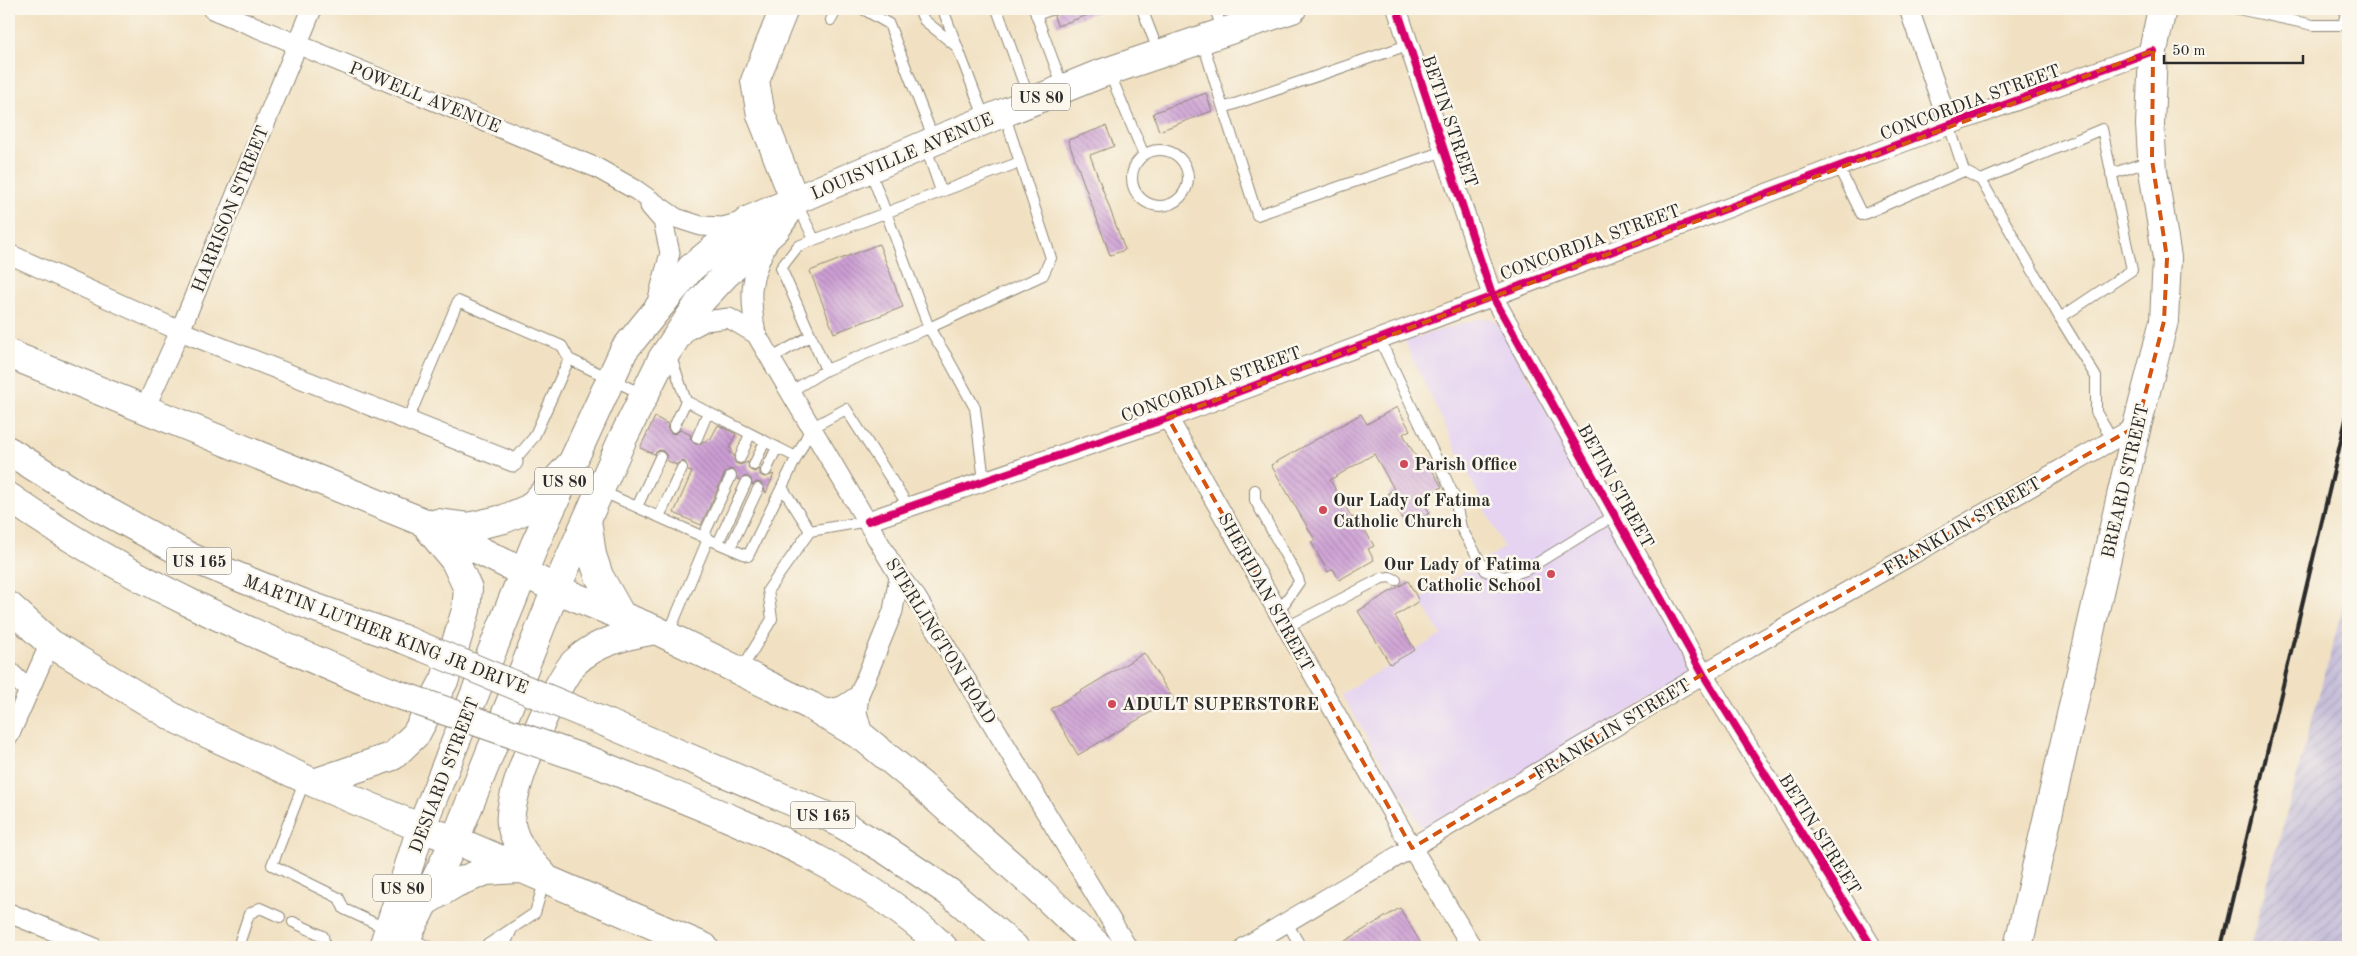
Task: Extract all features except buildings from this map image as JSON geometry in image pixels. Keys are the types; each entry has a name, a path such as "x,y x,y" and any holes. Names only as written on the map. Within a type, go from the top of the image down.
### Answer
{"main road":[{"path":"784,9 755,81 761,115 796,201"},
{"name":"LOUISVILLE AVENUE","path":"796,201 1063,88 1159,54 1213,27 1292,9"},
{"name":"BREARD STREET","path":"2018,947 2137,426 2164,321 2166,258 2152,160 2150,125 2153,51 2162,9"},
{"name":"DESIARD STREET","path":"402,942 421,828 523,572 624,350 691,268 749,220 796,201"},
{"name":"DESIARD STREET","path":"402,942 455,840 556,589 586,520 644,395 671,344 699,302 726,274 776,229 796,201"},
{"path":"9,354 423,522 556,589 662,633 811,706 864,738 920,784 1039,890 1099,947"},
{"name":"MARTIN LUTHER KING JR DRIVE","path":"9,451 95,505 192,558 305,604 404,639 831,818 886,850 950,893 1014,947"},
{"path":"423,522 468,527 504,519 530,508 571,464"},
{"name":"US 165","path":"9,497 43,521 149,584 267,640 388,691 596,764 805,852 870,888 942,947"},
{"path":"586,520 592,555 599,576 621,615"},
{"path":"310,781 393,756 416,734 445,679 466,610 468,590 455,561 423,522"},
{"path":"9,606 50,643 178,720 310,781 534,873 704,947"},
{"path":"534,873 521,850 511,822 516,791 543,717 563,677 575,662 592,649 621,636 662,633"},
{"path":"423,903 456,883 486,871 534,873"}],"street":[{"name":"POWELL AVENUE","path":"212,9 597,168 636,190 676,218 701,226 723,227 749,220"},
{"name":"HARRISON STREET","path":"145,408 180,331 312,9"},
{"name":"BETIN STREET","path":"1397,9 1492,295 1703,674 1872,947"},
{"path":"1909,9 1949,125"},
{"name":"CONCORDIA STREET","path":"868,521 1168,418 1838,166 2153,51"},
{"name":"POWELL AVENUE","path":"636,190 663,220 670,253 654,313"},
{"name":"STERLINGTON ROAD","path":"776,229 763,253 752,282 751,304 756,334 810,428 900,576 916,597 1127,947"},
{"path":"9,254 180,331 513,462"},
{"name":"STERLINGTON ROAD","path":"671,344 689,328 705,321 720,318 729,318 737,321 756,334"},
{"name":"SHERIDAN STREET","path":"1168,418 1281,621 1412,848 1472,947"},
{"name":"FRANKLIN STREET","path":"1245,947 1703,674 2137,426"},
{"path":"864,738 856,712 859,695 893,611 900,576"},
{"path":"9,736 50,643"},
{"path":"9,671 28,690"},
{"path":"811,706 831,709 842,706 859,695"},
{"path":"9,913 93,947"}],"lane":[{"path":"831,20 837,9"},
{"path":"863,9 888,24 930,143 941,191"},
{"path":"919,9 924,20 957,47"},
{"path":"997,9 1031,102"},
{"path":"1053,9 1035,12 1063,88"},
{"path":"1142,9 1159,54"},
{"path":"2238,9 2313,25 2343,25 2347,9"},
{"path":"790,392 826,370 929,328 1044,276 1051,258 1020,162 957,47 945,15"},
{"path":"1213,27 1223,108 1257,215 1444,151"},
{"path":"1223,108 1408,45"},
{"path":"1109,71 1144,155"},
{"path":"1949,125 1964,171 1981,180 2096,378 2096,412 2113,440"},
{"path":"1981,180 2102,129 2132,270 2060,318"},
{"path":"1163,150 1180,158 1185,166 1187,186 1175,201 1157,206 1141,199 1136,193 1132,185 1133,168 1144,155 1163,150"},
{"path":"2111,174 2152,160"},
{"path":"826,370 781,268 798,246 1020,162"},
{"path":"1838,166 1862,215 1964,171"},
{"path":"869,169 929,328 948,357 974,408 984,481"},
{"path":"796,201 814,239"},
{"path":"408,420 458,301 562,346 569,359 644,395"},
{"path":"770,359 810,336"},
{"path":"1379,338 1455,498 1461,528 1486,571 1505,577 1526,570 1614,515"},
{"path":"671,344 686,401 674,427"},
{"path":"513,462 534,437 569,359"},
{"path":"686,401 796,457"},
{"path":"600,491 748,556 810,428 846,409 909,507"},
{"path":"696,438 708,412"},
{"path":"740,458 750,434"},
{"path":"754,465 765,442"},
{"path":"766,471 777,448"},
{"path":"637,507 660,457"},
{"path":"659,517 682,468"},
{"path":"710,540 731,476"},
{"path":"662,633 710,540 746,483"},
{"path":"782,487 810,531"},
{"path":"730,548 758,489"},
{"path":"1255,490 1255,500 1299,582 1281,621"},
{"path":"740,671 772,619 768,590 810,531 868,521"},
{"path":"1281,621 1382,578 1390,577 1396,580"},
{"path":"310,781 272,865 339,898 344,909 402,942"},
{"path":"484,947 534,913 534,873"},
{"path":"238,947 249,914 260,908 280,917"},
{"path":"292,922 323,936 325,947"},
{"path":"1286,922 1301,947"},
{"path":"504,947 512,928"}],"highlighted area":[{"path":"2153,51 2152,160 2167,258 2164,321 2137,426 1703,674 1412,848 1168,418"}],"shaded area":[{"name":"Our Lady of Fatima Catholic School","path":"1490,318 1497,323 1689,658 1689,670 1683,680 1427,829 1419,824 1341,694 1441,635 1420,599 1504,548 1404,341 1478,319"},
{"path":"2348,588 2348,947 2250,947"}],"railway":[{"path":"2221,947 2348,411"}],"cycle path":[{"path":"1397,9 1492,295 1703,674 1872,947"},
{"path":"868,521 1168,418 1949,125 2153,51"}],"place":[{"name":"Parish Office","path":"1404,464"},
{"name":"Our Lady of Fatima Catholic Church","path":"1323,510"},
{"name":"Our Lady of Fatima Catholic School","path":"1551,574"},
{"name":"ADULT SUPERSTORE","path":"1112,704"}]}
